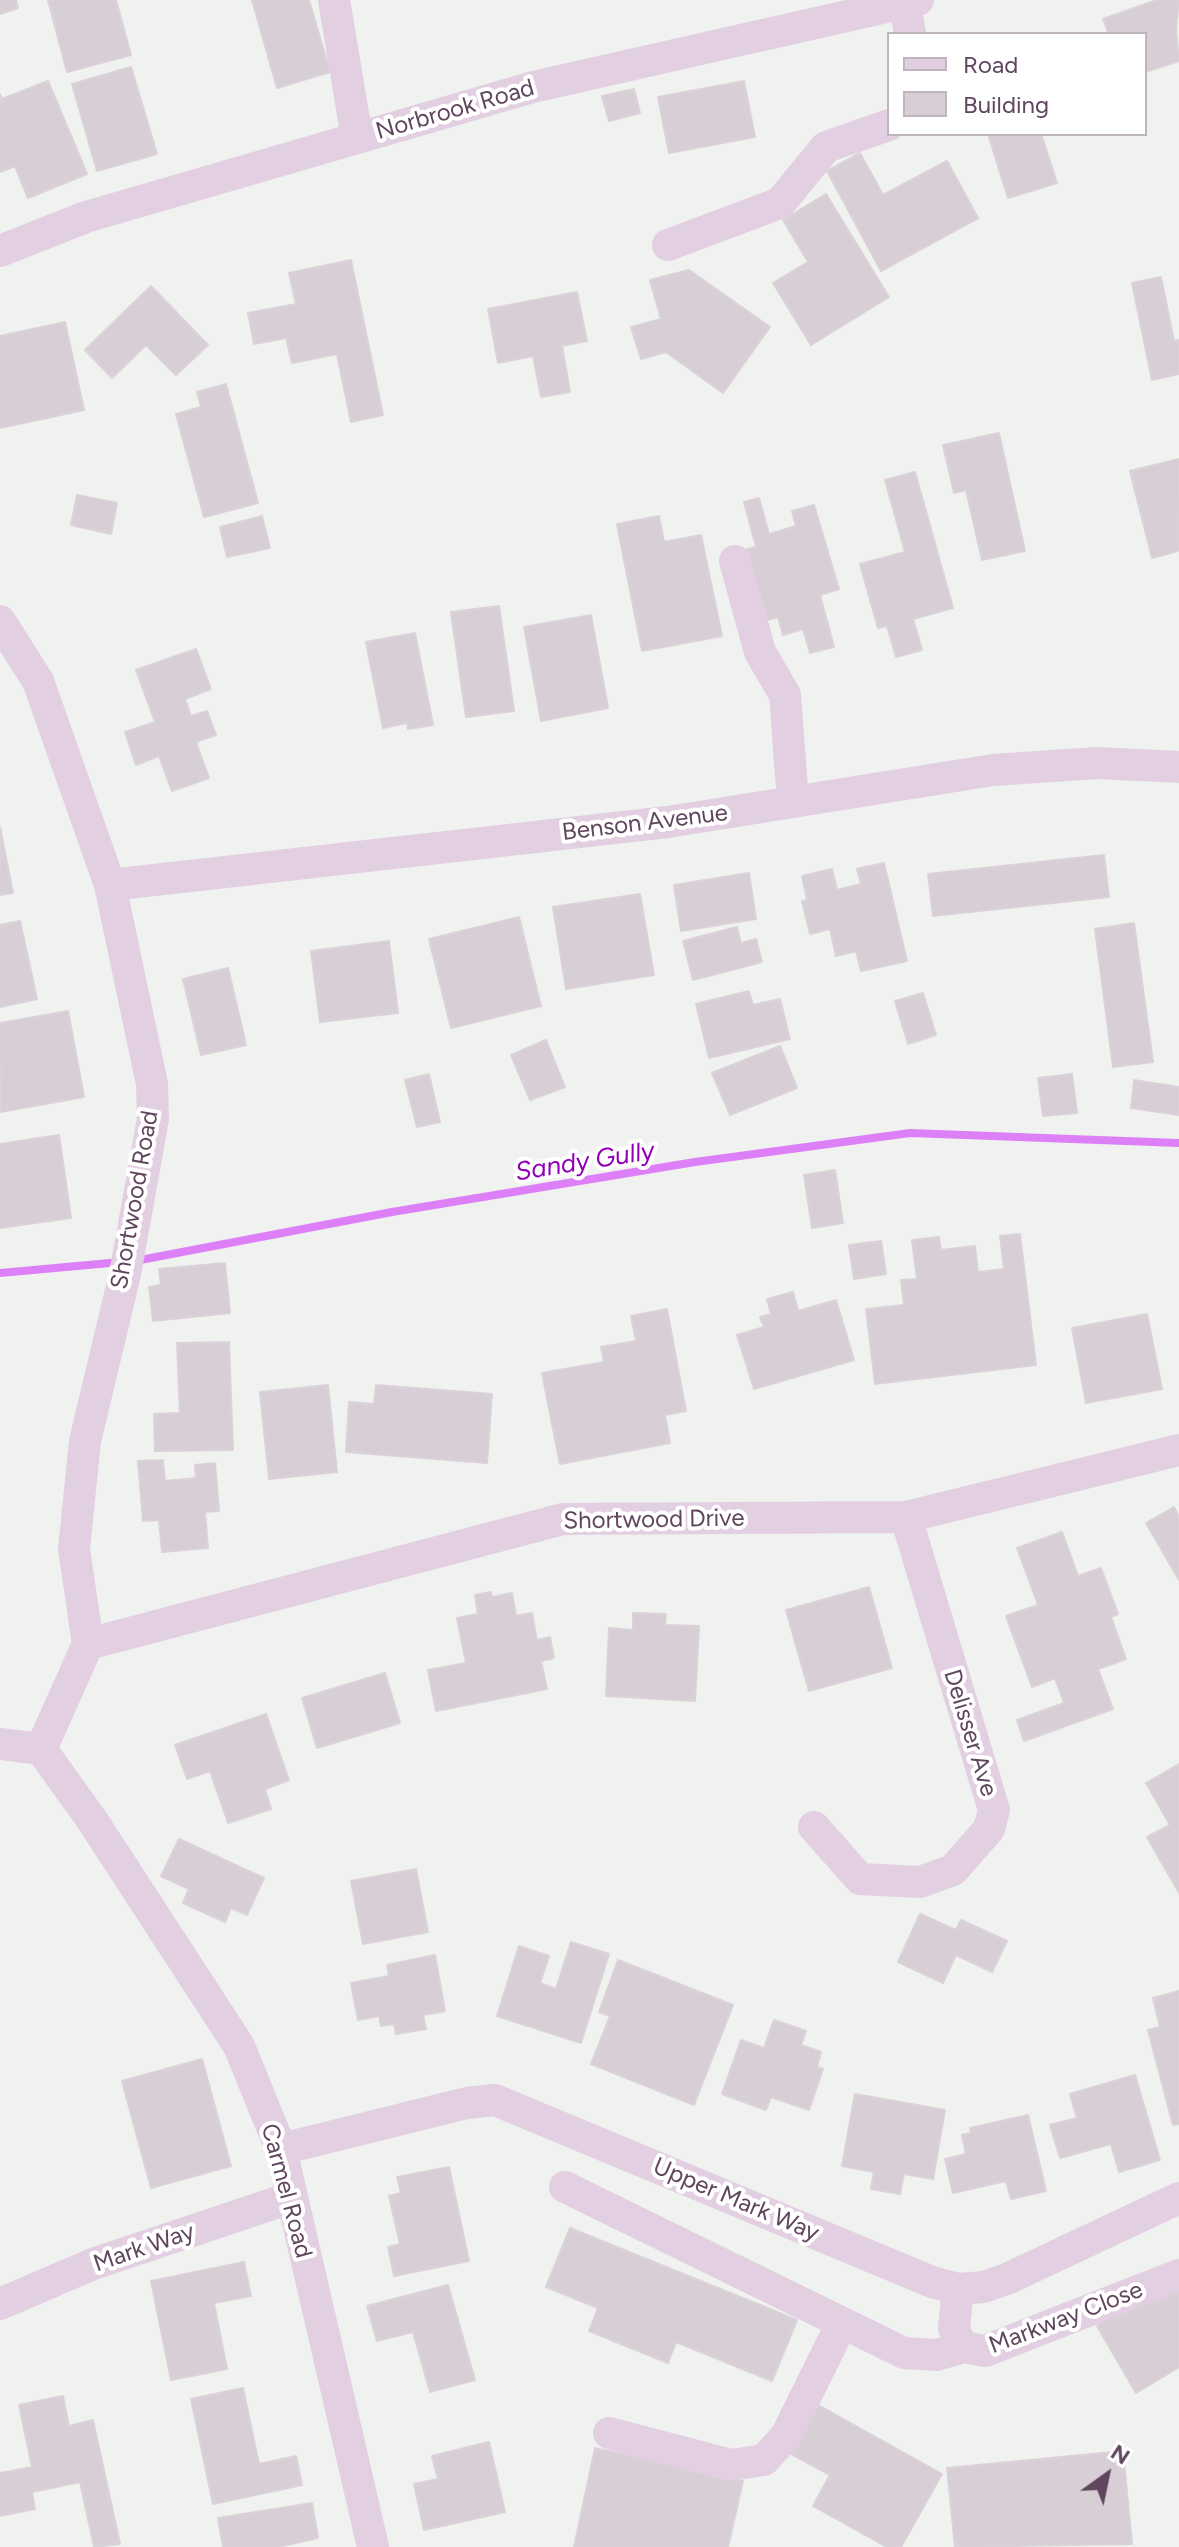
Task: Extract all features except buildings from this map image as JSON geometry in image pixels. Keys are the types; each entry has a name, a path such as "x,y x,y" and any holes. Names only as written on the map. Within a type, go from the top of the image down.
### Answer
{"street":[{"path":"334,0 357,138"},
{"name":"Norbrook Road","path":"0,251 86,217 533,87 911,12"},
{"path":"668,245 780,203 826,147 887,126"},
{"path":"735,561 760,652 785,695 793,802"},
{"name":"Shortwood Road","path":"0,621 38,681 110,885 152,1084 153,1119 125,1274 85,1441 74,1549 88,1644"},
{"name":"Benson Avenue","path":"110,885 668,822 993,770 1097,763 1179,767"},
{"name":"Shortwood Drive","path":"88,1644 563,1519 906,1517 1179,1450"},
{"name":"Delisser Ave","path":"814,1827 860,1879 920,1882 953,1870 989,1829 994,1810 906,1517"},
{"path":"0,1744 41,1749 88,1644"},
{"name":"Carmel Road","path":"41,1749 92,1820 239,2046 281,2149 373,2547"},
{"name":"Upper Mark Way","path":"281,2149 467,2103 495,2100 932,2282 958,2289 984,2287 1009,2278 1179,2198"},
{"path":"565,2187 904,2353 921,2357 964,2347"},
{"name":"Mark Way","path":"0,2304 93,2264 290,2198"},
{"name":"Markway Close","path":"958,2289 954,2328 964,2347 985,2351 1179,2275"},
{"path":"609,2433 731,2465 764,2460 786,2436 842,2323"}],"waterway":[{"name":"Sandy Gully","path":"135,1261 392,1212 695,1162 910,1133 1179,1143"},
{"name":"Sandy Gully","path":"0,1273 121,1262"}]}
